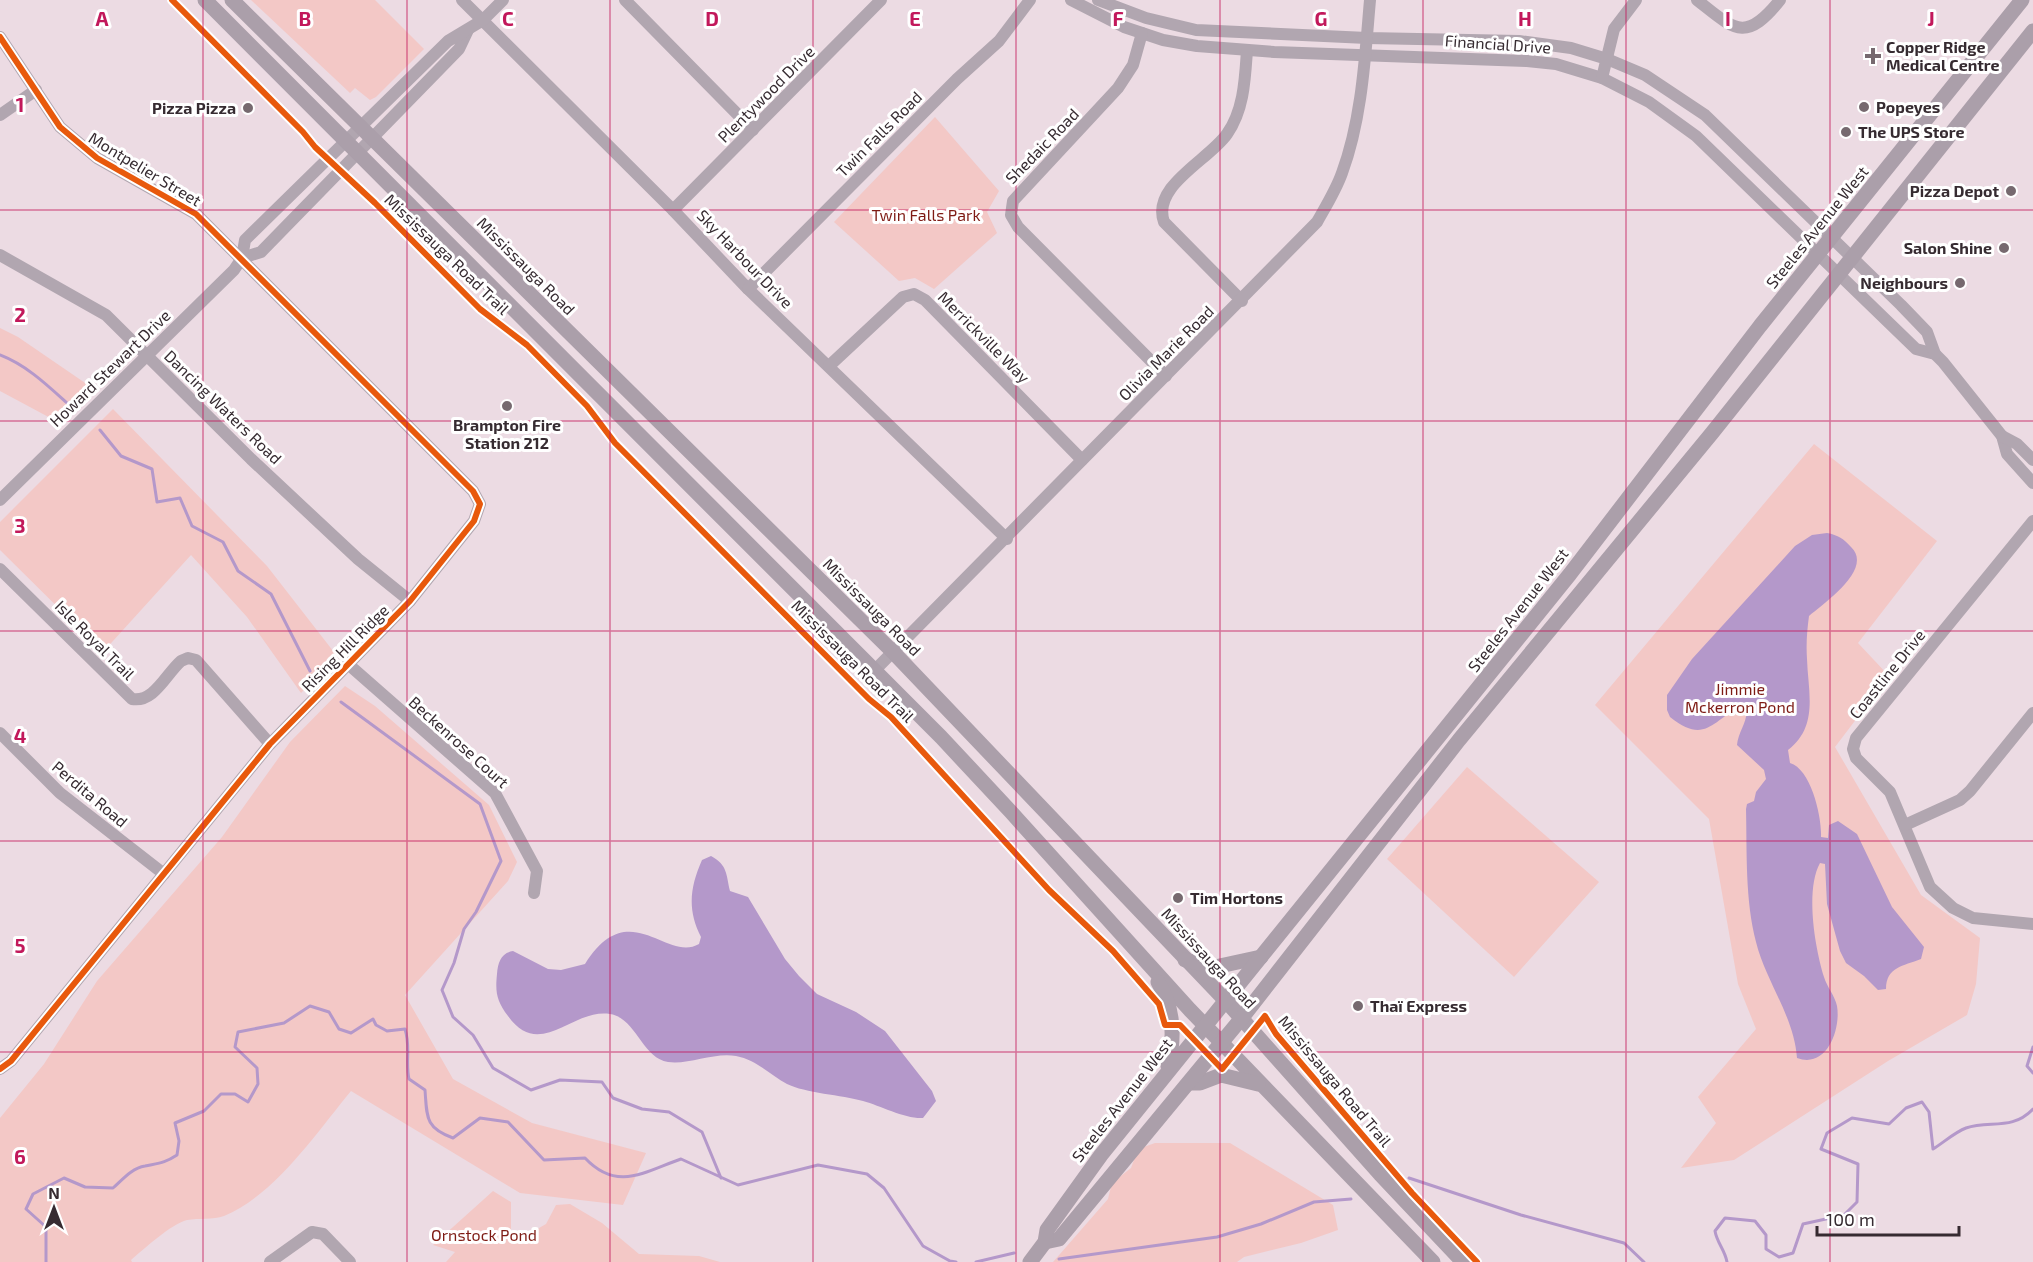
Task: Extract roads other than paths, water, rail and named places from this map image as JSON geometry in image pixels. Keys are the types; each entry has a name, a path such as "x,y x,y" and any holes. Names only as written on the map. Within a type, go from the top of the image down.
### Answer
{"main road":[{"path":"205,0 875,670 1011,812 1143,960 1433,1262"},
{"name":"Mississauga Road","path":"232,0 894,653 1226,1001 1380,1174 1463,1262"},
{"name":"Steeles Avenue West","path":"1030,1262 1046,1242 1047,1230 1101,1155 1555,593 1817,255 2022,0"},
{"name":"Steeles Avenue West","path":"1046,1242 1059,1239 1242,1019 1474,722 1838,276 2033,31"},
{"path":"1185,960 1215,967 1261,957"},
{"path":"1143,960 1162,989 1170,1010 1173,1039 1166,1073"},
{"path":"1189,1083 1200,1083 1221,1075 1239,1077 1261,1085"}],"street":[{"name":"Sky Harbour Drive","path":"462,0 673,210 748,289 1007,539"},
{"name":"Howard Stewart Drive","path":"0,500 234,270 242,258 245,240 344,141 448,41 483,20 503,0"},
{"path":"625,0 753,130"},
{"name":"Plentywood Drive","path":"673,210 881,0"},
{"name":"Twin Falls Road","path":"748,289 957,79 999,41 1030,0"},
{"name":"Financial Drive","path":"1071,0 1099,16 1142,33 1174,42 1247,50 1527,61 1556,64 1602,78 1649,102 1696,136 1838,276 1916,349 1935,354"},
{"name":"Financial Drive","path":"1098,0 1146,18 1196,30 1367,39 1519,41 1571,48 1607,59 1653,79 1705,115 1853,256 1927,332 1935,354 2002,436 2017,444 2033,460"},
{"name":"Olivia Marie Road","path":"875,670 1242,301 1317,222 1336,187 1350,149 1365,55 1370,0"},
{"path":"1602,78 1614,29 1636,0"},
{"path":"1697,0 1732,28 1748,28 1768,14 1780,0"},
{"name":"Howard Stewart Drive","path":"242,258 261,252 459,49 468,30"},
{"name":"Shedaic Road","path":"1142,33 1133,64 1118,88 1013,201 1011,215 1017,227 1166,376"},
{"name":"Montpelier Street","path":"0,37 60,127 80,146 196,214 242,258"},
{"path":"1242,301 1164,222 1161,213 1164,197 1226,135 1237,115 1245,85 1247,50"},
{"path":"0,115 36,90"},
{"name":"Dancing Waters Road","path":"0,255 95,306 250,459 358,559 410,601"},
{"name":"Rising Hill Ridge","path":"0,1069 11,1061 270,744 410,601 474,521 480,507 478,497 242,258"},
{"name":"Merrickville Way","path":"830,366 903,297 914,294 925,300 1082,460"},
{"name":"Financial Drive","path":"2002,436 2007,454 2033,483"},
{"name":"Coastline Drive","path":"2033,521 1856,738 1853,748 1856,758 1890,792 1925,879 1953,908 1980,920 2033,924"},
{"name":"Isle Royal Trail","path":"0,569 132,699 148,698 181,661 189,658 196,660 270,744"},
{"name":"Beckenrose Court","path":"348,664 495,793 537,871 534,893"},
{"path":"1905,825 1960,800 2033,713"},
{"name":"Perdita Road","path":"0,734 60,793 164,874"},
{"path":"270,1262 312,1232 323,1234 350,1262"}],"waterway":[{"path":"0,355 27,370 67,403"},
{"path":"100,430 121,456 152,469 157,502 180,498 192,526 223,542 238,571 271,594 310,671"},
{"path":"341,702 480,804 501,861 476,912 464,929 454,963 442,990 453,1017 473,1035 493,1068 531,1090 560,1080 602,1082 613,1098 642,1109 669,1112 702,1132 721,1178"},
{"path":"46,1262 46,1227 26,1209 33,1194 64,1178 85,1187 113,1188 136,1169 165,1161 177,1155 179,1141 175,1123 204,1111 221,1094 235,1094 248,1102 258,1084 257,1068 235,1047 238,1032 284,1023 310,1006 329,1012 339,1029 351,1033 373,1019 376,1025 387,1031 405,1029 408,1042 409,1079 425,1090 427,1114 432,1126 453,1138 480,1118 508,1122 544,1160 585,1158 608,1174 620,1177 643,1173 681,1159 738,1185 818,1165 867,1174 884,1188 923,1246 956,1262"},
{"path":"2033,1047 2027,1066 2033,1073"},
{"path":"1727,1262 1715,1231 1725,1218 1755,1221 1766,1235 1766,1249 1779,1257 1793,1253 1803,1224 1844,1215 1857,1202 1858,1164 1821,1149 1827,1133 1852,1118 1889,1124 1906,1108 1922,1102 1929,1112 1933,1149 1966,1128 2009,1123 2025,1116 2033,1109"},
{"path":"1409,1178 1521,1215 1624,1243 1644,1262"},
{"path":"1059,1259 1217,1237 1261,1224 1314,1202 1351,1199"},
{"path":"976,1262 1014,1253"}],"place":[{"name":"Copper Ridge Medical Centre","path":"1873,56"},
{"name":"Popeyes","path":"1864,107"},
{"name":"Pizza Pizza","path":"248,108"},
{"name":"The UPS Store","path":"1846,132"},
{"name":"Pizza Depot","path":"2011,191"},
{"name":"Salon Shine","path":"2004,248"},
{"name":"Neighbours","path":"1960,283"},
{"name":"Brampton Fire Station 212","path":"507,406"},
{"name":"Tim Hortons","path":"1178,898"},
{"name":"Thaï Express","path":"1358,1006"}],"park label":[{"name":"Twin Falls Park","path":"926,215"},
{"name":"Jimmie Mckerron Pond","path":"1740,698"},
{"name":"Ornstock Pond","path":"484,1235"}]}
